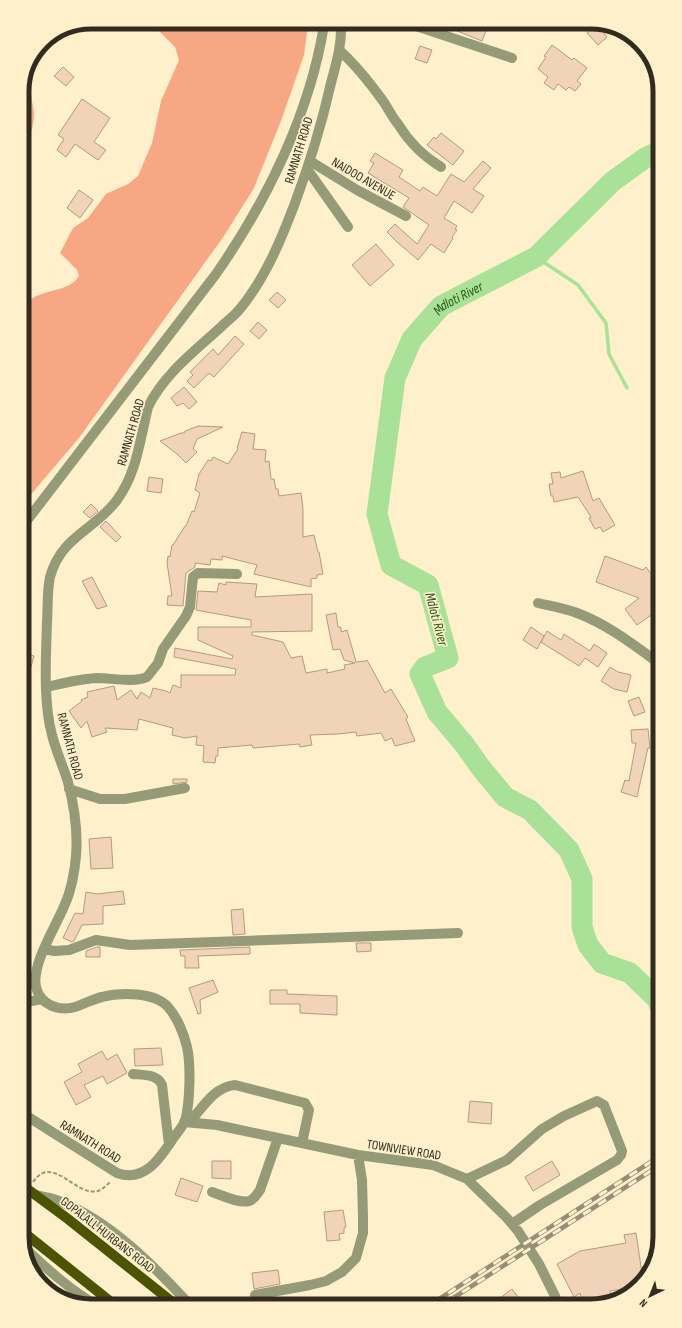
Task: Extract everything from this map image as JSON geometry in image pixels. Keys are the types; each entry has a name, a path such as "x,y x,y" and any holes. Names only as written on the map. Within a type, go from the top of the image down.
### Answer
{"main road":[{"name":"GOPALALL HURBANS ROAD","path":"29,1189 168,1299"},
{"path":"29,1237 107,1299"}],"street":[{"path":"29,518 184,317 238,243 264,197 281,162 298,121 320,54 323,29"},
{"name":"RAMNATH ROAD","path":"29,1117 119,1174 126,1176 144,1171 157,1161 187,1122 189,1073 187,1047 180,1026 166,1004 150,996 113,995 103,996 73,1008 64,1009 48,1004 41,999 36,990 35,980 37,969 44,949 66,902 76,856 73,808 69,789 51,733 48,710 49,587 51,576 59,556 74,538 105,515 125,488 132,472 148,407 153,397 164,382 191,354 239,311 254,290 270,263 288,220 308,165 339,50 341,29"},
{"path":"425,29 512,58"},
{"path":"339,50 358,69 412,143 427,158 441,167"},
{"path":"308,165 348,227"},
{"name":"NAIDOO AVENUE","path":"308,165 406,216"},
{"path":"47,687 98,678 118,680 147,677 158,662 163,649 186,616 190,607 193,577 198,574 237,574"},
{"path":"538,603 576,612 591,618 653,657"},
{"path":"69,789 100,799 125,799 185,788"},
{"path":"44,949 69,950 96,940 130,945 458,933"},
{"path":"29,1002 41,999"},
{"path":"133,1074 153,1076 161,1081 169,1145"},
{"path":"187,1122 217,1091 224,1087 235,1085 305,1103 309,1110 302,1143"},
{"path":"468,1178 507,1160 542,1129 564,1116 597,1101 604,1105 622,1150 621,1155 617,1160 540,1205 512,1224"},
{"name":"TOWNVIEW ROAD","path":"187,1122 217,1125 358,1155 433,1165 468,1178 518,1231 539,1264 557,1299"},
{"path":"212,1192 239,1201 248,1201 255,1197 260,1190 278,1138"},
{"path":"255,1295 326,1281 342,1272 356,1258 363,1233 362,1188 358,1155"},
{"path":"29,1189 59,1201 98,1221 136,1252 172,1285 185,1299"},
{"path":"32,1255 78,1295 85,1299"}],"path":[{"path":"29,1189 38,1175 46,1172 52,1172 80,1188 90,1191 98,1191 119,1174"}],"shaded area":[{"path":"157,29 307,29 304,55 281,121 254,188 224,236 79,438 29,497 29,301 47,292 72,284 76,280 79,276 77,270 60,253 73,228 88,218 106,194 128,184 138,176 152,143 161,101 179,60 175,47"},
{"path":"60,37 45,54 35,70 32,79 30,93 34,112 32,130 29,133 29,87 31,75 35,64 42,53 50,44"}],"building":[{"path":"452,29 487,29 482,41"},
{"path":"592,29 601,30 607,37 598,45 587,33"},
{"path":"552,45 572,60 574,58 587,68 577,81 581,84 575,91 569,87 566,90 558,84 554,90 544,83 548,77 538,69 546,57 544,56"},
{"path":"420,46 432,50 427,63 415,59"},
{"path":"63,67 74,77 66,86 54,76"},
{"path":"82,99 110,118 94,142 106,150 98,160 75,144 66,157 57,150 64,139 58,135"},
{"path":"441,133 464,151 453,165 427,145 434,137 436,139"},
{"path":"375,153 403,170 399,177 420,191 423,187 437,196 451,174 464,182 483,161 491,168 473,189 484,196 472,213 454,201 444,218 457,226 455,229 457,230 444,253 431,244 418,260 387,232 395,224 417,244 429,225 403,207 409,198 368,173 374,163 370,161"},
{"path":"79,190 93,200 80,218 67,208"},
{"path":"376,244 394,265 370,286 352,265"},
{"path":"277,292 286,300 278,308 269,300"},
{"path":"258,322 267,330 259,339 250,331"},
{"path":"235,336 244,344 214,377 208,374 194,388 187,381 193,375 190,372 213,349 218,355"},
{"path":"184,387 197,402 189,409 183,403 177,406 171,398"},
{"path":"198,426 223,427 197,439 193,449 197,452 186,463 160,441 184,433 185,431"},
{"path":"242,432 255,434 253,449 266,450 265,462 269,461 271,479 274,479 279,496 301,493 303,509 303,537 314,535 323,574 317,575 317,578 311,579 311,587 254,574 257,565 222,556 222,560 211,559 210,565 195,563 195,567 186,573 183,606 167,605 168,596 172,596 167,563 168,556 170,557 172,545 186,526 192,511 194,512 200,493 195,490 199,474 208,460 211,461 213,457 228,464 238,449 237,448"},
{"path":"583,471 593,501 599,498 615,525 603,532 600,527 595,529 589,518 591,517 578,497 554,502 553,496 551,496 549,484 553,484 551,473 560,472 561,478"},
{"path":"149,477 163,479 161,493 147,491"},
{"path":"91,504 98,511 90,518 83,512"},
{"path":"106,521 121,537 116,542 100,527"},
{"path":"605,556 643,570 646,567 653,577 653,614 637,625 625,609 639,598 596,582"},
{"path":"92,577 107,606 97,609 82,581"},
{"path":"226,582 257,584 255,597 312,594 312,631 252,632 252,635 283,642 291,658 302,656 306,673 327,669 327,673 345,669 344,665 355,663 344,660 340,649 333,650 326,615 336,613 338,627 341,627 341,632 347,630 356,662 364,662 367,660 385,693 391,689 408,717 406,719 415,741 395,746 392,738 385,741 381,733 357,736 356,732 310,735 312,745 300,747 299,744 253,748 252,745 218,748 218,756 216,756 215,763 203,762 204,746 196,745 197,736 185,738 172,735 173,728 139,719 137,730 105,728 107,732 92,737 87,721 81,728 69,711 82,701 81,700 88,697 87,692 114,686 117,700 131,690 137,699 141,692 150,698 153,688 170,693 173,685 181,688 181,675 235,675 236,669 174,657 175,648 232,659 233,656 198,640 198,627 251,627 251,620 196,610 198,591 217,592 219,583 226,585"},
{"path":"531,627 544,636 537,649 523,640"},
{"path":"547,631 561,640 564,634 590,651 594,644 607,653 598,667 585,658 579,666 541,642"},
{"path":"29,654 34,656 31,667 29,667"},
{"path":"610,667 618,672 631,675 627,692 614,689 601,681"},
{"path":"639,697 645,712 634,716 628,701"},
{"path":"648,729 650,748 648,748 637,797 621,792 625,780 629,781 636,743 632,743 631,730"},
{"path":"173,779 187,779 187,782 173,784"},
{"path":"111,837 113,868 91,869 89,839"},
{"path":"123,891 125,904 103,906 103,924 82,925 74,941 72,942 63,938 75,913 83,914 86,892 97,894"},
{"path":"243,909 245,934 233,935 231,910"},
{"path":"356,943 371,943 371,951 357,952"},
{"path":"100,947 100,957 86,957 86,951"},
{"path":"250,947 250,954 198,956 199,968 185,968 185,956 181,956 180,950"},
{"path":"213,980 218,992 200,1000 201,1013 198,1014 189,988"},
{"path":"270,990 287,990 287,994 337,996 337,1015 300,1013 300,1004 270,1004"},
{"path":"161,1048 163,1065 135,1066 134,1049"},
{"path":"102,1051 107,1060 117,1054 127,1073 107,1084 103,1076 84,1085 91,1097 76,1105 64,1082 82,1072 78,1064"},
{"path":"470,1101 492,1103 491,1124 468,1122"},
{"path":"212,1161 231,1161 231,1179 212,1178"},
{"path":"552,1161 560,1175 533,1191 525,1177"},
{"path":"181,1178 203,1186 197,1202 175,1195"},
{"path":"343,1210 346,1227 344,1228 344,1233 339,1234 340,1240 327,1241 324,1212"},
{"path":"636,1233 642,1271 638,1276 630,1276 630,1285 626,1288 610,1291 611,1295 603,1298 582,1299 580,1293 574,1297 557,1264 580,1251 626,1243 624,1235"},
{"path":"278,1270 280,1284 254,1289 252,1273"},
{"path":"512,1289 520,1299 499,1299"}],"waterway":[{"name":"Mdloti River","path":"653,154 645,158 613,181 536,257 441,306 412,339 395,378 377,514 391,565 428,585 448,658 425,667 420,674 437,712 505,797 530,810 569,850 582,879 582,927 588,945 602,963 630,973 653,995"},
{"path":"536,257 578,285 606,323 609,354 627,388"}],"railway":[{"path":"439,1299 653,1161"},
{"path":"452,1299 653,1170"}]}
